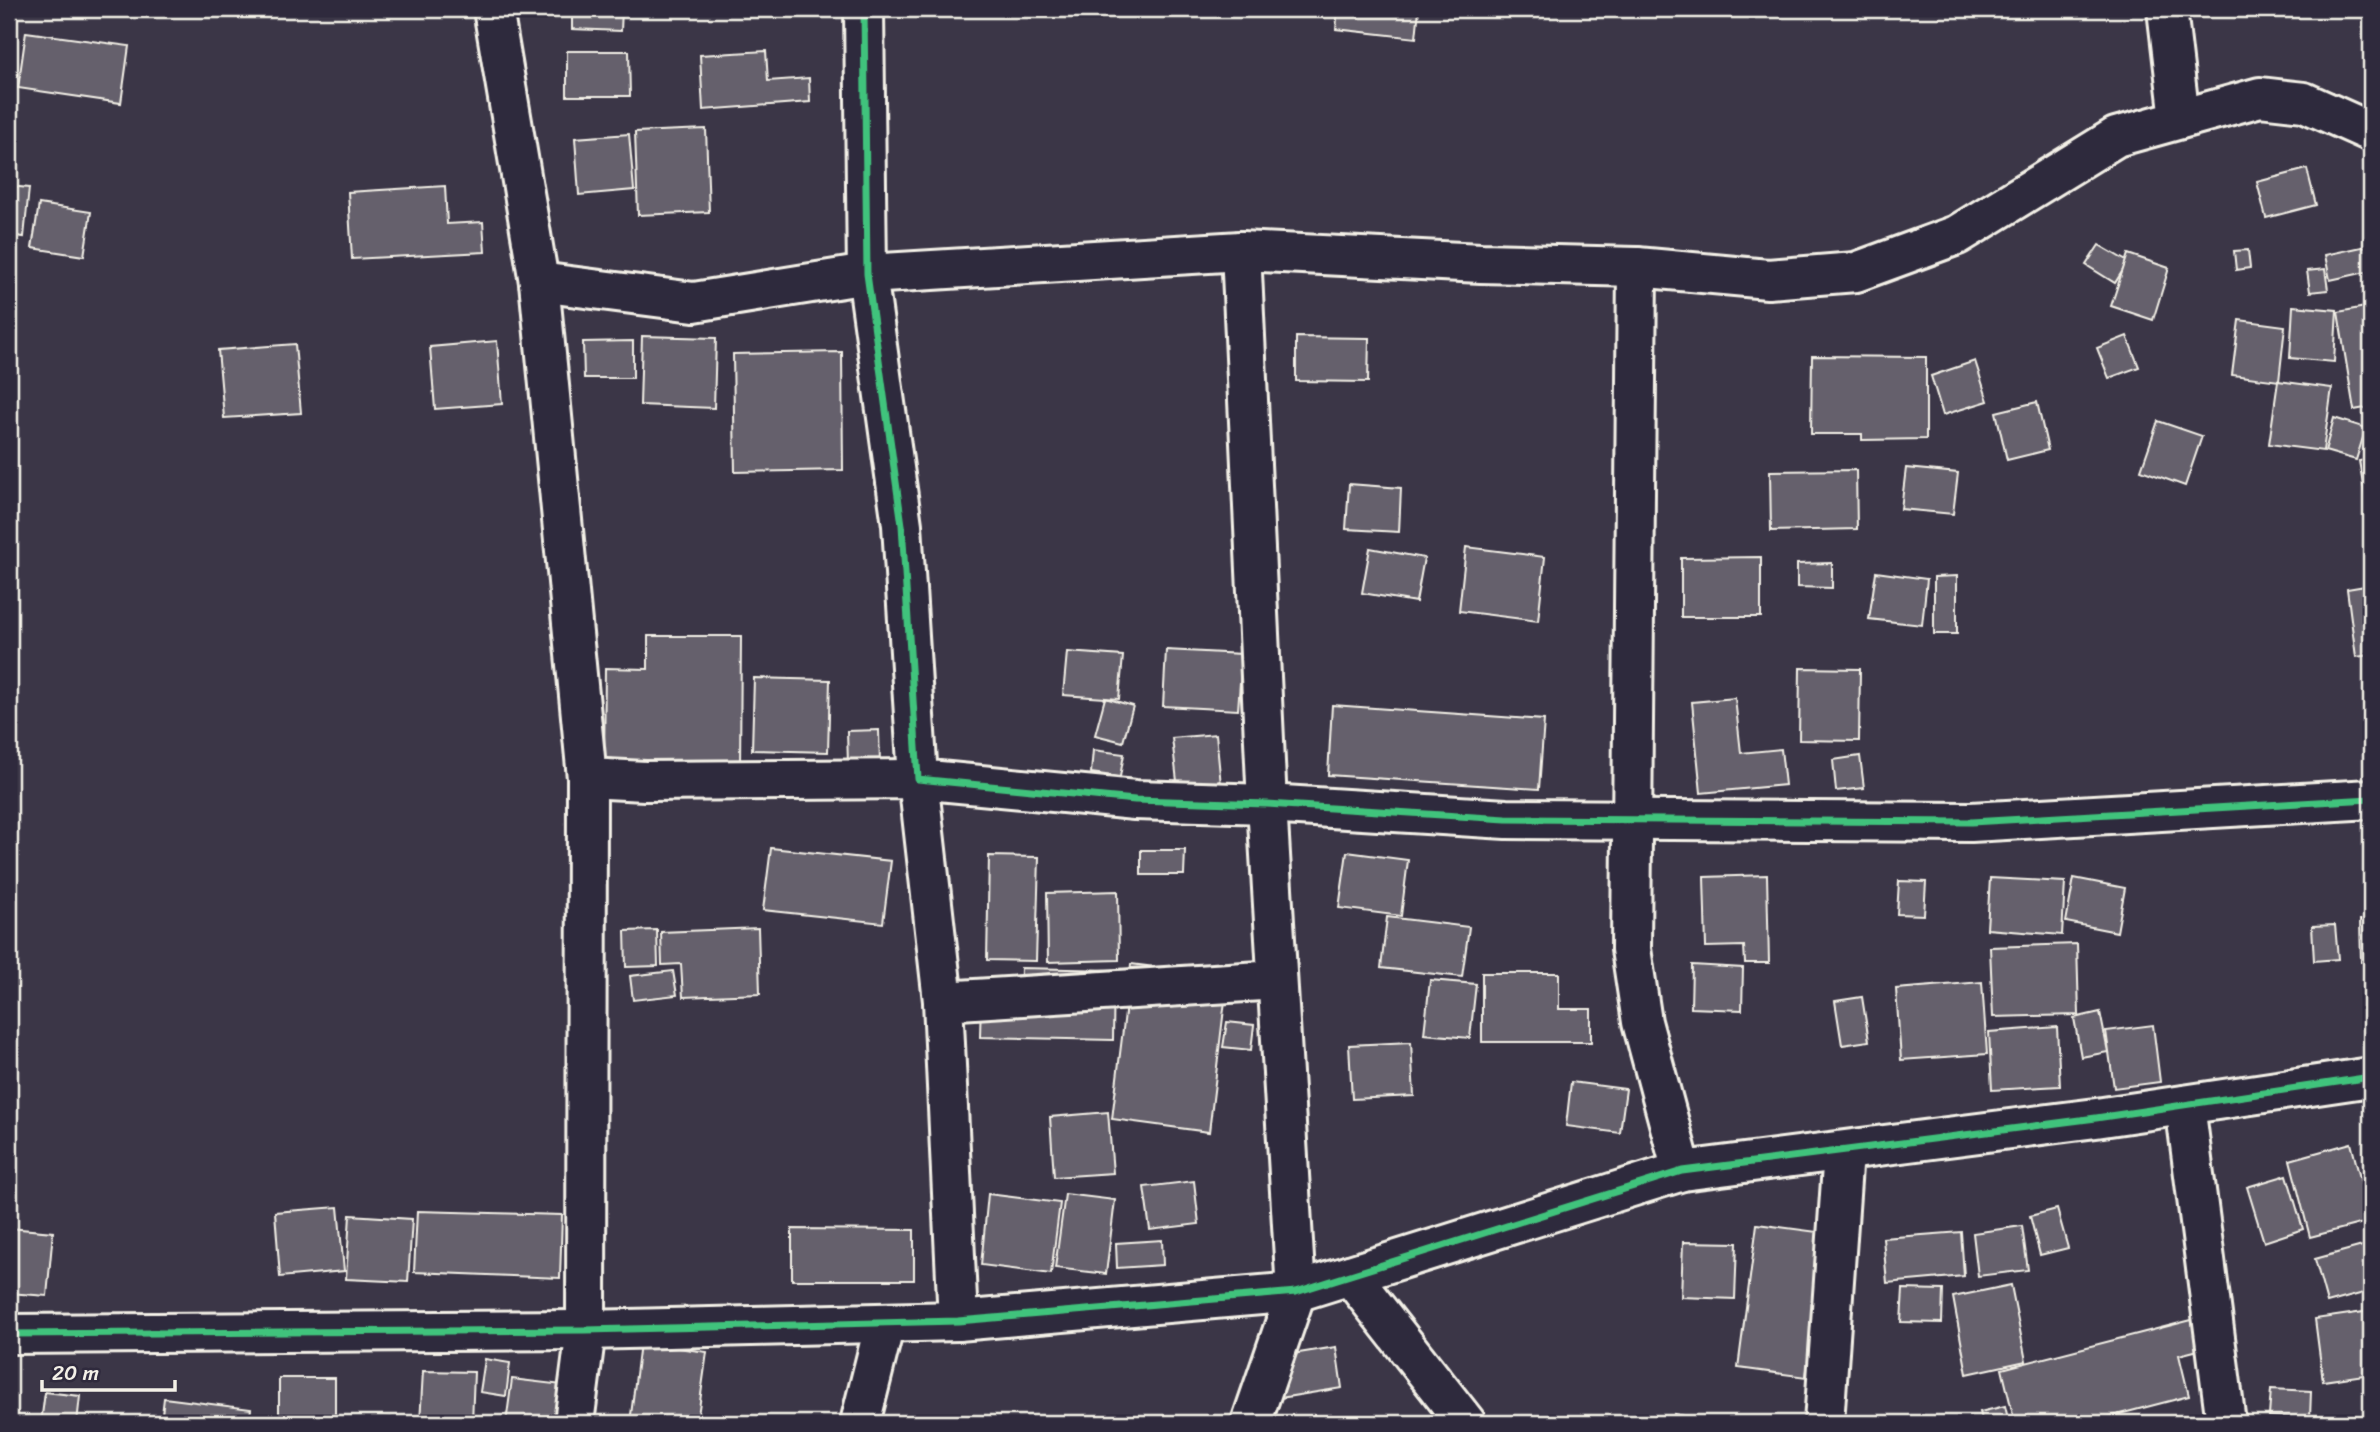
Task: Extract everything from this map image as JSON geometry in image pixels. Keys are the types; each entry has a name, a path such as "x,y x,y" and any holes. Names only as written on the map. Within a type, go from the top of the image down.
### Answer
{"street":[{"path":"493,9 539,282 587,778 586,1331 574,1423"},
{"path":"864,9 867,274 902,525 918,779 943,1001 958,1321"},
{"path":"2167,9 2180,120"},
{"path":"539,282 694,302 867,274 1241,251 1481,263 1637,267 1768,279 1856,272 1957,235 2116,137 2260,97 2304,102 2371,132"},
{"path":"1241,251 1267,804 1296,1292 1251,1423"},
{"path":"1637,267 1631,949 1642,1022 1682,1171"},
{"path":"587,778 645,781 918,779 1135,800 1267,804 1507,819 1971,822 2371,799"},
{"path":"943,1001 1277,980"},
{"path":"9,1334 586,1331 958,1321 1296,1292 1682,1171 1843,1152 2371,1077"},
{"path":"2185,1105 2226,1423"},
{"path":"1824,1423 1843,1152"},
{"path":"1350,1275 1466,1423"},
{"path":"860,1423 884,1323"}],"building":[{"path":"572,9 622,9 621,31 572,29"},
{"path":"1338,9 1419,9 1416,38 1336,29"},
{"path":"26,32 129,46 121,103 18,88"},
{"path":"567,51 629,51 630,96 567,96"},
{"path":"766,51 768,81 809,78 810,102 703,110 700,55"},
{"path":"706,129 709,212 638,215 635,132"},
{"path":"629,134 634,190 579,195 575,138"},
{"path":"2307,169 2316,205 2266,218 2257,182"},
{"path":"9,186 29,188 24,237 9,235"},
{"path":"445,186 447,224 483,222 485,252 352,259 348,192"},
{"path":"39,204 91,212 84,256 32,248"},
{"path":"2099,245 2128,262 2115,283 2086,265"},
{"path":"2371,245 2371,271 2330,280 2325,255"},
{"path":"2248,250 2250,268 2236,270 2234,251"},
{"path":"2128,254 2169,268 2153,320 2111,306"},
{"path":"2325,269 2328,290 2310,292 2307,271"},
{"path":"2293,306 2337,310 2334,362 2290,358"},
{"path":"2371,306 2371,407 2354,410 2338,312"},
{"path":"2239,320 2285,326 2279,381 2232,375"},
{"path":"642,336 716,338 714,408 640,405"},
{"path":"2127,336 2139,367 2109,378 2097,348"},
{"path":"1296,337 1369,338 1368,382 1296,381"},
{"path":"497,341 502,404 435,409 430,347"},
{"path":"633,341 633,378 584,378 583,342"},
{"path":"295,344 301,413 224,418 218,350"},
{"path":"842,352 843,470 735,472 733,354"},
{"path":"1812,356 1926,357 1926,439 1862,440 1862,434 1811,434"},
{"path":"1975,361 1988,401 1943,415 1931,376"},
{"path":"2278,381 2332,388 2323,451 2269,444"},
{"path":"2037,402 2048,450 2007,460 1996,412"},
{"path":"2334,418 2366,428 2356,460 2325,451"},
{"path":"2158,421 2202,436 2185,486 2141,470"},
{"path":"2371,459 2371,493 2365,494 2359,461"},
{"path":"1906,468 1958,473 1953,514 1901,509"},
{"path":"1856,470 1857,529 1771,531 1770,471"},
{"path":"1349,484 1401,488 1399,532 1346,529"},
{"path":"1466,547 1545,557 1538,621 1459,611"},
{"path":"1370,548 1424,558 1416,602 1362,593"},
{"path":"1761,557 1761,617 1681,617 1681,558"},
{"path":"1832,563 1832,588 1797,587 1797,564"},
{"path":"1876,572 1927,579 1922,625 1869,619"},
{"path":"1957,576 1957,634 1934,634 1934,577"},
{"path":"2371,585 2371,655 2356,657 2347,589"},
{"path":"648,636 741,636 740,769 604,768 605,668 648,669"},
{"path":"1166,650 1242,654 1238,710 1163,706"},
{"path":"1067,652 1123,656 1119,699 1063,695"},
{"path":"1800,668 1860,669 1859,741 1799,740"},
{"path":"754,678 830,680 828,752 752,750"},
{"path":"1105,698 1133,706 1123,742 1095,735"},
{"path":"1735,698 1741,753 1781,749 1785,785 1701,793 1692,702"},
{"path":"1332,705 1544,720 1539,789 1328,775"},
{"path":"879,730 880,763 848,764 847,731"},
{"path":"1216,734 1221,785 1178,790 1172,738"},
{"path":"1093,750 1124,754 1120,777 1091,773"},
{"path":"1860,756 1864,788 1836,791 1833,760"},
{"path":"771,848 891,861 883,923 763,910"},
{"path":"1141,850 1185,850 1184,875 1141,875"},
{"path":"1347,852 1408,860 1401,916 1339,908"},
{"path":"989,856 1039,857 1036,961 987,960"},
{"path":"1767,875 1769,963 1745,963 1744,946 1706,947 1704,877"},
{"path":"1990,878 2065,882 2062,935 1987,929"},
{"path":"2074,878 2125,888 2117,932 2066,922"},
{"path":"1899,881 1926,882 1924,915 1897,914"},
{"path":"1118,891 1119,960 1048,962 1047,893"},
{"path":"1387,917 1469,927 1462,977 1381,968"},
{"path":"2360,920 2371,920 2371,962 2361,962"},
{"path":"2335,925 2338,959 2314,961 2312,926"},
{"path":"758,928 760,994 683,997 681,964 662,965 661,932"},
{"path":"657,930 658,966 626,967 625,931"},
{"path":"2077,944 2079,1015 1993,1017 1990,947"},
{"path":"1131,964 1228,976 1209,1132 1112,1119"},
{"path":"1692,965 1743,968 1742,1010 1691,1008"},
{"path":"1021,968 1114,970 1113,1040 980,1037 981,1000 1020,1001"},
{"path":"673,971 677,995 633,1000 630,976"},
{"path":"1482,973 1559,973 1559,1009 1591,1009 1591,1042 1482,1042"},
{"path":"1430,980 1476,984 1470,1038 1424,1034"},
{"path":"1982,982 1987,1054 1901,1060 1896,989"},
{"path":"1862,997 1869,1041 1842,1045 1835,1001"},
{"path":"2100,1012 2108,1052 2081,1057 2074,1018"},
{"path":"1227,1022 1254,1025 1251,1050 1223,1047"},
{"path":"2153,1025 2160,1082 2114,1088 2106,1031"},
{"path":"2057,1027 2060,1086 1992,1090 1989,1032"},
{"path":"1411,1042 1414,1096 1352,1099 1349,1045"},
{"path":"1571,1082 1626,1089 1620,1133 1566,1126"},
{"path":"1108,1112 1113,1173 1054,1177 1050,1117"},
{"path":"2351,1143 2371,1221 2310,1237 2290,1160"},
{"path":"2287,1175 2303,1229 2264,1242 2247,1187"},
{"path":"1194,1181 1199,1224 1150,1230 1144,1187"},
{"path":"988,1194 1060,1203 1051,1274 981,1265"},
{"path":"1065,1194 1115,1200 1106,1274 1055,1268"},
{"path":"338,1207 344,1271 280,1277 275,1212"},
{"path":"2057,1209 2068,1248 2040,1255 2030,1216"},
{"path":"417,1211 562,1215 560,1278 414,1272"},
{"path":"350,1215 412,1219 408,1282 346,1279"},
{"path":"1757,1224 1825,1233 1806,1377 1738,1368"},
{"path":"2022,1226 2028,1270 1978,1276 1973,1233"},
{"path":"9,1228 53,1232 47,1296 9,1293"},
{"path":"792,1229 914,1230 914,1280 792,1280"},
{"path":"1961,1232 1964,1276 1887,1283 1883,1238"},
{"path":"1162,1240 1163,1265 1117,1268 1116,1243"},
{"path":"1683,1242 1737,1243 1735,1299 1681,1297"},
{"path":"2366,1245 2371,1264 2371,1291 2327,1303 2315,1259"},
{"path":"2011,1285 2026,1361 1967,1374 1953,1297"},
{"path":"1903,1289 1943,1290 1942,1323 1901,1322"},
{"path":"2371,1311 2371,1374 2323,1381 2315,1319"},
{"path":"2207,1316 2214,1346 2179,1355 2189,1396 2085,1423 2015,1423 2002,1369"},
{"path":"640,1343 707,1352 697,1423 630,1423"},
{"path":"1336,1347 1342,1388 1280,1398 1274,1357"},
{"path":"485,1359 510,1363 506,1396 480,1392"},
{"path":"423,1371 474,1372 472,1423 420,1423"},
{"path":"279,1378 335,1378 335,1423 279,1423"},
{"path":"512,1379 563,1385 558,1423 506,1423"},
{"path":"2271,1389 2311,1391 2310,1418 2269,1416"},
{"path":"45,1392 80,1396 77,1423 41,1423"},
{"path":"164,1398 251,1409 249,1423 161,1423"},
{"path":"2005,1406 2009,1423 1983,1423 1980,1412"},
{"path":"1674,1414 1721,1423 1672,1423"},
{"path":"391,1418 392,1423 352,1423"}],"cycle path":[{"path":"864,9 867,274 902,525 918,779 1135,800 1267,804 1506,819 1971,822 2371,799"},
{"path":"9,1334 586,1330 958,1321 1296,1292 1682,1171 2096,1118 2371,1077"}]}
